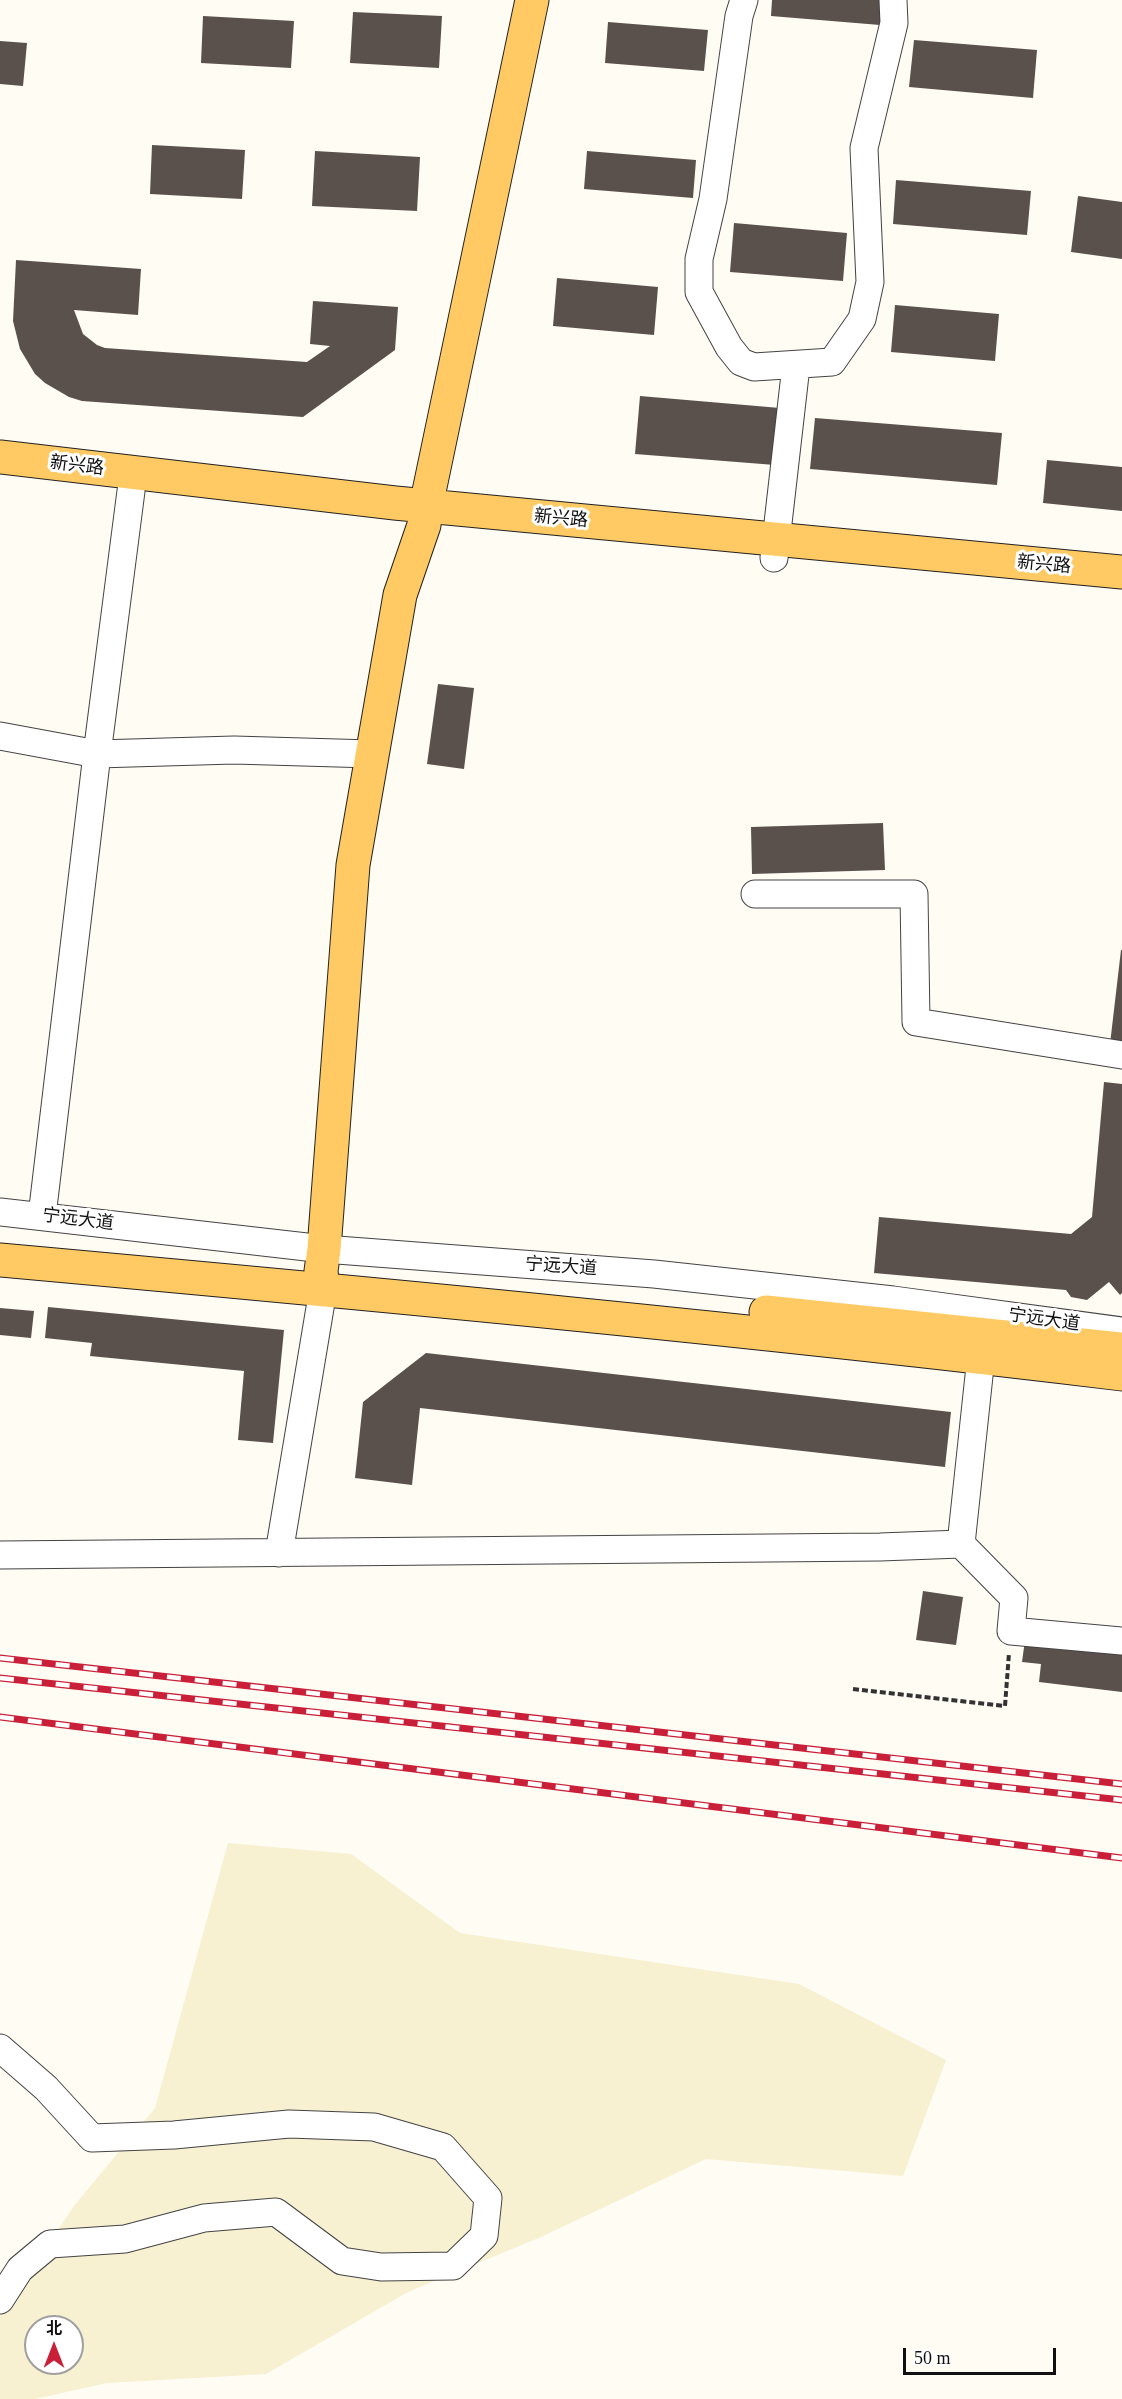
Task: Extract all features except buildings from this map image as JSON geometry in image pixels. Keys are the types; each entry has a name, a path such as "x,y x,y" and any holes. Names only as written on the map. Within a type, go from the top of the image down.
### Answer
{"main road":[{"path":"323,1270 353,865 400,595 425,515 532,0"},
{"name":"新兴路","path":"0,457 425,515"},
{"name":"新兴路","path":"0,476 131,491 425,515 775,548 1122,572"},
{"name":"新兴路","path":"775,548 1122,591"},
{"name":"宁远大道","path":"0,1238 910,1325 1122,1349"},
{"name":"宁远大道","path":"0,1260 323,1270 1122,1374"}],"street":[{"path":"744,0 739,16 713,199 706,237 699,259 699,292 729,346 741,362 754,367 832,362 862,319 870,282 864,148 894,23 893,0"},
{"path":"775,548 796,366"},
{"path":"42,1216 131,491"},
{"path":"0,736 97,754 234,750 372,754"},
{"path":"755,894 914,894 916,1022 1122,1055"},
{"name":"宁远大道","path":"0,1212 42,1216 323,1270 654,1274 893,1300 1122,1331"},
{"path":"279,1553 323,1270"},
{"path":"961,1544 981,1357"},
{"path":"0,1555 880,1547 961,1544 1014,1598 1011,1631 1122,1641"},
{"path":"0,2048 46,2088 92,2138 174,2135 289,2124 374,2127 443,2147 488,2198 484,2236 453,2266 381,2267 342,2261 276,2212 204,2218 125,2239 50,2244 20,2269 0,2300"}],"path":[{"path":"853,1689 1005,1706 1011,1631"}],"shaded area":[{"path":"228,1843 351,1854 460,1933 799,1984 946,2060 903,2176 706,2159 541,2237 408,2292 266,2374 107,2383 35,2399 0,2399 0,2316 74,2206 155,2108"}],"railway":[{"path":"0,1658 1122,1784"},
{"path":"0,1678 1122,1800"},
{"path":"0,1717 1122,1858"}]}
